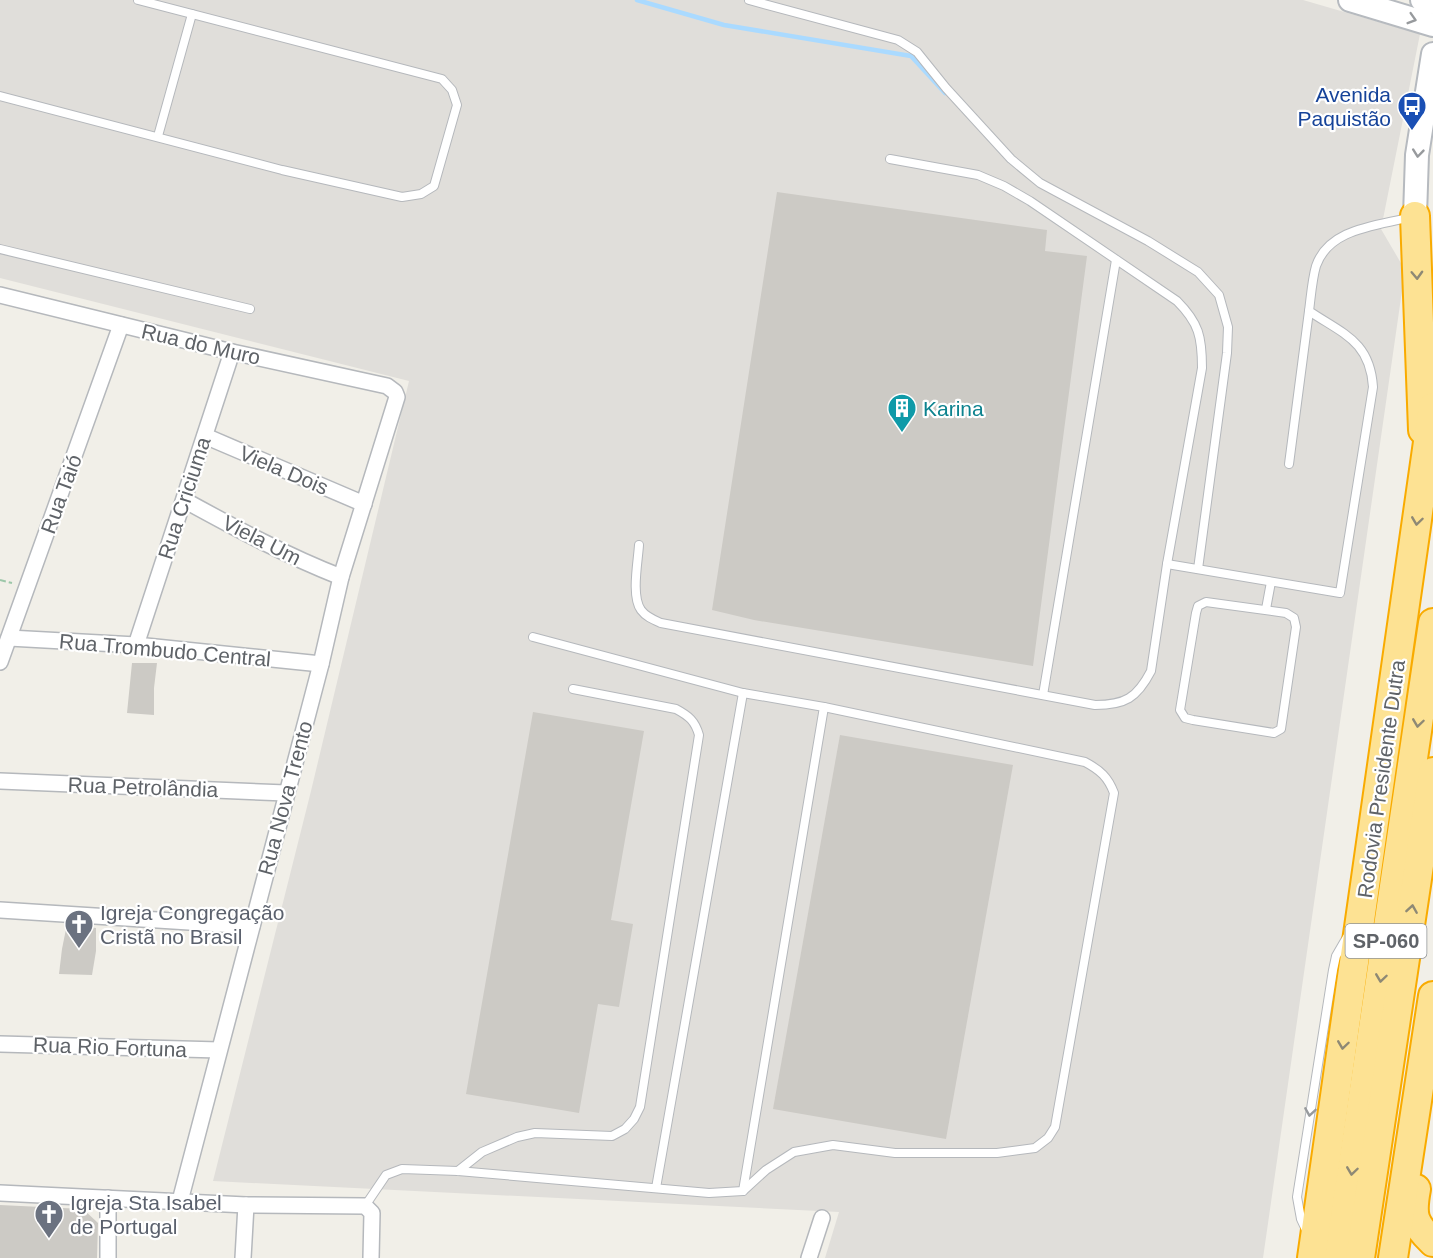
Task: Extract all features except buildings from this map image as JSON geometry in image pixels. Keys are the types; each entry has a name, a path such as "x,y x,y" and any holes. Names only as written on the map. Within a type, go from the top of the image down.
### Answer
{"highway":[{"path":"1415,216 1425,463"},
{"name":"Rodovia Presidente Dutra","path":"1313,1252 1433,407"},
{"name":"Rodovia Presidente Dutra","path":"1339,1258 1433,623"},
{"name":"SP-060","path":"1359,1258 1433,772"},
{"path":"1393,1258 1433,996"},
{"path":"1425,1053 1430,1101 1412,1211 1419,1228 1433,1242"}],"main road":[{"path":"1350,0 1433,25"},
{"path":"1422,0 1433,3"},
{"path":"1415,216 1417,155 1433,54"}],"street":[{"name":"Rua do Muro","path":"0,295 232,352 387,386 395,392 397,398"},
{"name":"Rua Taió","path":"0,662 121,325"},
{"name":"Rua Criciuma","path":"136,645 232,352"},
{"name":"Rua Nova Trento","path":"180,1201 321,664 341,577 397,398"},
{"name":"Viela Dois","path":"205,436 364,504"},
{"name":"Viela Um","path":"184,500 264,542 341,577"},
{"name":"Rua Trombudo Central","path":"9,638 136,645 321,664"},
{"name":"Rua Petrolândia","path":"0,781 286,793"},
{"path":"0,910 252,926"},
{"name":"Rua Rio Fortuna","path":"0,1044 219,1050"},
{"path":"0,1193 246,1205 365,1206 372,1213 371,1258"},
{"path":"108,1198 108,1258"},
{"path":"243,1258 246,1205"},
{"path":"809,1258 822,1218"}],"lane":[{"path":"0,96 282,170 402,196 421,194 434,186 457,105 452,90 442,79 138,0"},
{"path":"749,0 898,40 917,52 946,88 1011,159 1040,183 1148,241 1198,272 1219,296 1227,327 1227,353 1198,569"},
{"path":"158,136 192,14"},
{"path":"639,545 636,598 641,610 661,623 1095,705 1115,705 1131,698 1143,686 1151,671 1167,564 1202,368 1202,342 1197,326 1189,313 1177,301 1030,201 1004,186 978,175 890,159"},
{"path":"1289,464 1317,264 1326,248 1336,238 1415,216"},
{"path":"0,249 250,309"},
{"path":"1043,695 1116,260"},
{"path":"1167,564 1340,593 1373,387 1372,370 1367,356 1359,346 1309,311"},
{"path":"1266,609 1271,582"},
{"path":"1206,602 1266,609 1286,613 1294,618 1296,627 1281,729 1274,733 1185,718 1180,710 1198,606 1206,602"},
{"path":"365,1206 386,1175 402,1169 458,1171 710,1193 743,1191 766,1170 794,1152 833,1145 895,1153 997,1153 1035,1148 1048,1138 1055,1127 1113,793 1109,780 1099,769 1085,762 824,707 743,693 533,637"},
{"path":"458,1171 482,1152 517,1137 535,1133 612,1136 625,1129 634,1119 640,1107 699,735 695,723 676,709 573,688"},
{"path":"656,1188 743,693"},
{"path":"743,1191 824,707"}],"shaded area":[{"path":"0,0 1303,0 1420,34 1381,229 1405,270 1263,1258 825,1258 839,1212 213,1181 311,791 409,381 0,278"}],"waterway":[{"path":"637,0 724,25 911,56 945,93"}],"place":[{"name":"Avenida Paquistão","path":"1412,132"},
{"name":"Karina","path":"902,434"},
{"name":"Igreja Congregação Cristã no Brasil","path":"79,950"},
{"name":"Igreja Sta Isabel de Portugal","path":"49,1240"}]}
